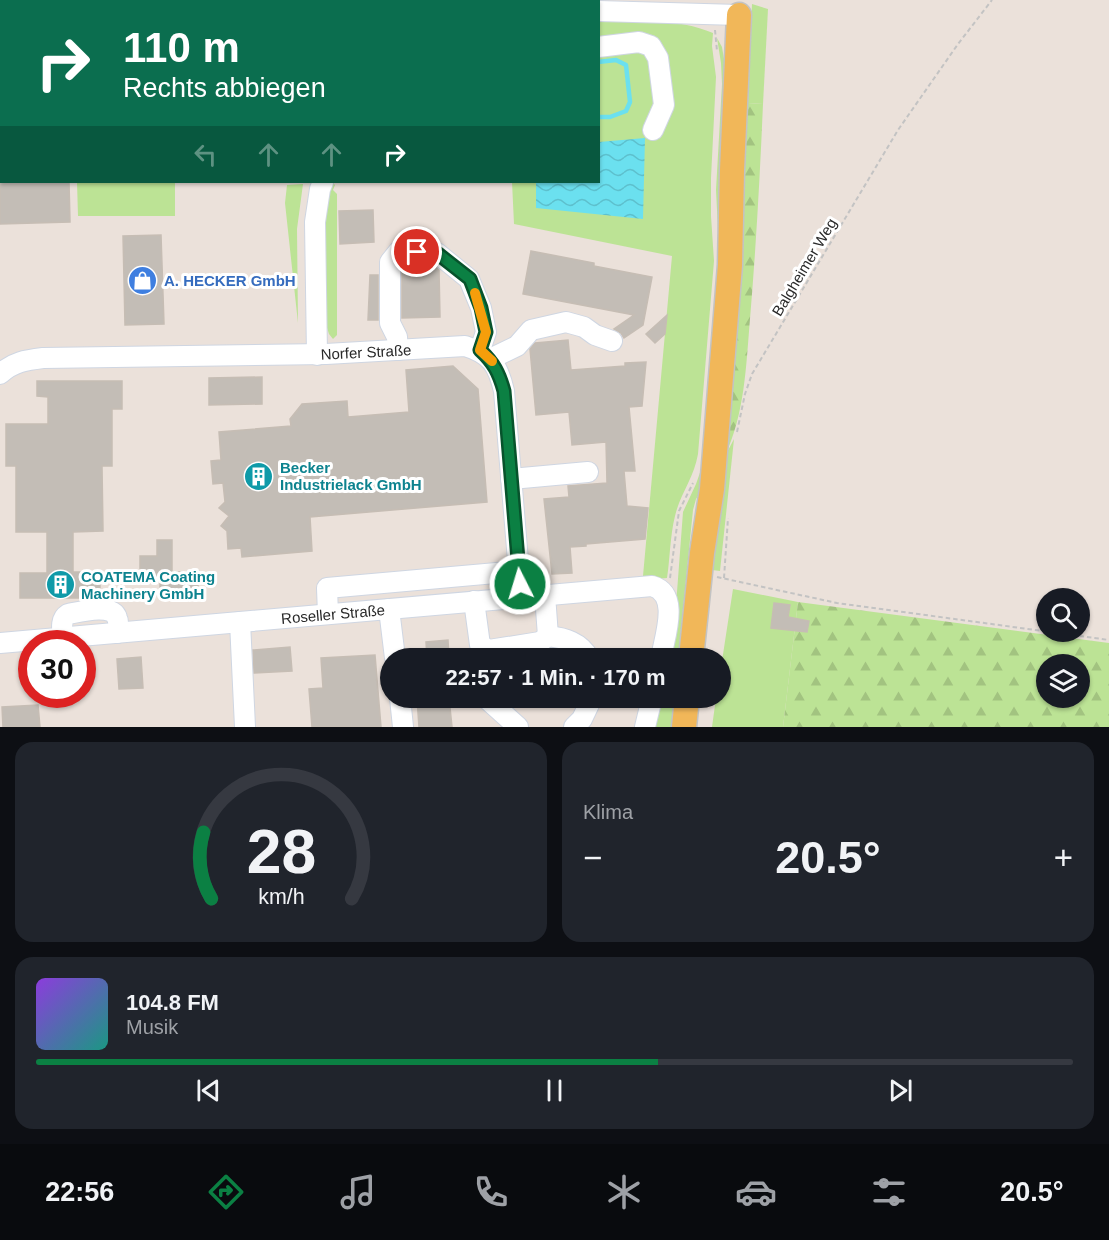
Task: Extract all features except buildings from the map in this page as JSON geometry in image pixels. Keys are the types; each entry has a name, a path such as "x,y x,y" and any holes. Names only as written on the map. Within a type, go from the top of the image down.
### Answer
{"main road":[{"path":"692,648 699,574 714,466 730,265 732,170 728,14"},
{"path":"684,727 686,708"}],"street":[{"path":"600,11 728,14"},
{"path":"600,47 639,42 651,46 658,58 664,105 652,130"},
{"path":"317,354 315,222 323,183"},
{"path":"398,350 397,337 390,323 390,262 398,252 437,253 470,279 481,308 486,332 485,355 499,371 504,391 521,597"},
{"path":"485,355 517,346 531,330 566,322 584,327 612,341"},
{"name":"Norfer Straße","path":"0,374 8,367 23,360 43,358 317,354 465,346 485,355"},
{"path":"511,479 588,472"},
{"path":"327,614 327,588 519,571"},
{"name":"Roseller Straße","path":"0,643 652,586 664,592"},
{"path":"663,648 669,609 664,592"},
{"path":"545,595 548,636"},
{"path":"474,601 482,648"},
{"path":"389,609 394,648"},
{"path":"240,622 245,727"},
{"path":"513,648 540,642 548,636 567,638 580,648"},
{"path":"401,708 403,727"},
{"path":"497,708 518,727"},
{"path":"574,727 582,719 587,708"},
{"path":"645,727 650,708"}],"path":[{"name":"Balgheimer Weg","path":"736,440 745,394 752,374 898,129 992,0"},
{"path":"718,54 715,42 728,14"},
{"path":"664,592 672,574 679,511 698,474"},
{"path":"724,578 728,518"},
{"path":"699,574 837,603 1109,640"}],"green space":[{"path":"752,4 768,9 763,104 748,103"},
{"path":"600,19 671,23 700,28 713,33 712,46 716,77 711,178 714,261 698,454 675,516 667,578 644,580 643,576 672,256 514,224 512,183 600,183"},
{"path":"717,38 722,47 726,71 723,237 701,491 693,510 679,648 669,648 677,592 683,512 703,464 719,250 716,190 722,84"},
{"path":"748,103 763,104 756,238 743,390 736,424 724,458"},
{"path":"77,183 175,183 175,216 78,216"},
{"path":"333,183 335,185 333,190 337,194 337,335 333,339 324,318 324,215"},
{"path":"303,184 297,229 298,323 285,203 287,185"},
{"path":"734,439 720,571 712,570 724,458"},
{"path":"733,589 798,602 783,727 712,727 715,708 731,708 731,648 724,648"},
{"path":"798,602 1036,633 1036,642 1090,640 1109,643 1109,727 783,727"},
{"path":"657,708 674,708 672,727 652,727"}],"water":[{"path":"645,138 643,219 536,208 536,183 600,183 600,142"}],"waterway":[{"path":"600,62 616,60 626,65 630,102 626,111 610,117 600,117"}],"slow traffic":[{"path":"475,293 486,332 480,350 492,361"}],"place":[{"name":"A. HECKER GmbH","path":"143,280"},
{"name":"Becker Industrielack GmbH","path":"259,476"},
{"name":"COATEMA Coating Machinery GmbH","path":"60,585"}],"route":[{"path":"417,252 437,253 470,279 481,308 486,332 480,350 499,371 504,391 520,584"}]}
